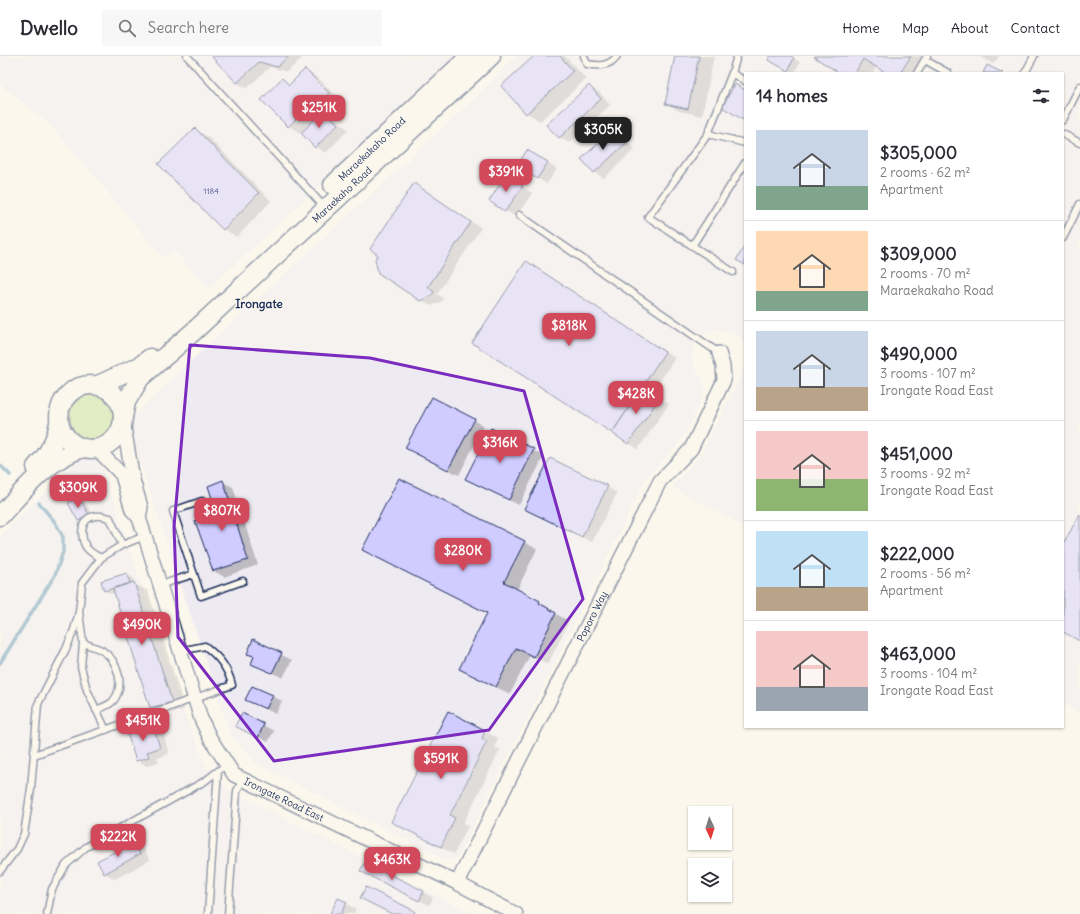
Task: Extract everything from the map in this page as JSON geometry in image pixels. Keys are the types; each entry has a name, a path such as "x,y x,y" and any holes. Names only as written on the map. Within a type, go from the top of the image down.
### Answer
{"main road":[{"name":"Maraekakaho Road","path":"123,419 126,402 140,378 322,205 470,56"},
{"name":"Maraekaho Road","path":"322,205 491,56"},
{"path":"98,385 140,366 190,329"},
{"path":"0,502 24,480 49,451 57,432 60,407 68,394 82,386 98,385 108,389 116,396 122,406 123,419 116,437 108,444 99,448 78,446 69,441 63,433 59,423"},
{"path":"0,516 36,478 55,461 71,452 88,448"}],"street":[{"name":"Poporo Way","path":"457,884 660,482 690,449 697,435 724,380 724,366 719,353"},
{"path":"123,419 133,480 141,507 139,518"},
{"path":"88,448 101,453 122,475 132,510 139,518"},
{"name":"Irongate Road East","path":"139,518 201,719 222,767 242,779 516,914"}],"lane":[{"path":"187,56 322,205"},
{"path":"584,56 587,64 600,66 614,60 617,56"},
{"path":"733,272 648,217 708,134 732,73 737,56"},
{"path":"1026,72 1034,56"},
{"path":"918,72 926,58 947,72"},
{"path":"732,73 744,80"},
{"path":"1064,118 1080,86"},
{"path":"708,134 744,143"},
{"path":"1064,135 1080,143"},
{"path":"692,246 744,165"},
{"path":"1064,236 1080,204"},
{"path":"519,215 719,353"},
{"path":"202,501 173,511 201,596 243,581"},
{"path":"101,558 92,553 86,546 82,536 82,527 86,521 93,516 110,518 122,545"},
{"path":"106,730 87,690 82,667 83,643 80,612 82,583 101,558 122,545 145,536"},
{"path":"160,585 194,574"},
{"path":"0,871 16,849 24,834 31,789 38,704 66,649 80,612"},
{"path":"83,643 104,652 117,667 119,676 120,687 112,702 96,710"},
{"path":"34,755 232,685 231,679 223,663 205,646 180,651"},
{"path":"47,914 52,889 66,866 86,847 206,781 222,767"},
{"path":"208,914 222,767"},
{"path":"228,914 237,791 242,779"}],"highlighted area":[{"path":"190,345 370,358 524,391 583,599 489,730 274,761 178,637 174,527"}],"shaded area":[{"path":"0,56 462,56 209,288 173,250 164,258 46,121 0,84"},
{"path":"516,56 1080,56 1080,713 1064,704 1064,72 744,72 744,343 740,337 730,331 715,329 705,334 695,343 692,354 694,367 702,379 706,390 678,444 647,477 458,857 448,861 256,763 230,734 127,423 182,369 472,101"},
{"path":"744,370 744,526 672,487 701,454"},
{"path":"83,455 99,457 185,716 205,764 227,789 473,914 0,914 0,536"}],"green space":[{"path":"88,395 96,395 101,396 108,401 113,408 113,426 108,433 101,438 88,439 80,436 73,429 70,421 70,413 73,405 80,398"}],"building":[{"path":"211,56 289,56 277,67 259,62 237,83"},
{"path":"534,56 560,56 573,71 526,114 501,86"},
{"path":"675,56 699,56 688,109 665,104"},
{"path":"770,56 791,56 794,58 788,71 768,60"},
{"path":"911,56 901,72 884,72 863,59 856,72 836,72 814,57"},
{"path":"987,65 1001,72 984,72"},
{"path":"305,69 329,93 310,113 306,109 288,127 261,100 282,78 289,85"},
{"path":"735,84 744,89 744,120 722,107"},
{"path":"589,85 601,99 559,138 546,125"},
{"path":"324,110 338,124 315,148 301,133"},
{"path":"195,128 259,193 223,230 158,164"},
{"path":"613,130 626,143 594,173 581,159"},
{"path":"527,150 548,162 537,179 517,166"},
{"path":"506,175 523,186 505,212 489,201"},
{"path":"414,183 471,222 428,287 434,292 431,296 420,301 378,273 375,259 378,255 370,249"},
{"path":"744,248 744,264 736,260"},
{"path":"526,261 665,352 612,433 472,343"},
{"path":"643,386 660,397 628,444 612,433"},
{"path":"432,397 475,419 448,470 405,448"},
{"path":"491,428 534,449 509,500 465,479"},
{"path":"550,458 608,486 582,537 524,509"},
{"path":"95,477 101,487 91,494 84,484"},
{"path":"399,478 525,541 504,582 540,601 539,603 556,613 534,657 516,648 496,687 459,669 487,613 362,550"},
{"path":"223,480 248,560 213,571 195,521 217,514 208,486"},
{"path":"79,497 89,515 78,521 68,503"},
{"path":"1080,514 1080,641 1064,633 1064,542"},
{"path":"127,573 130,583 104,591 101,581"},
{"path":"134,582 172,702 150,708 113,589"},
{"path":"253,639 282,653 272,673 251,664 254,656 247,654"},
{"path":"252,686 273,695 266,709 245,700"},
{"path":"448,711 485,730 482,739 487,741 450,815 455,818 441,847 391,822"},
{"path":"242,713 264,724 258,738 235,726"},
{"path":"153,725 160,748 147,752 149,757 136,761 127,733"},
{"path":"134,842 140,854 104,874 97,861"},
{"path":"365,862 424,891 419,901 360,871"},
{"path":"366,887 415,911 414,914 392,914 360,898"},
{"path":"338,898 347,902 341,914 330,914"}],"waterway":[{"path":"0,465 10,475"},
{"path":"0,663 55,575 63,552 63,537 55,522 39,503"}],"district":[{"name":"Irongate","path":"259,304"}]}
